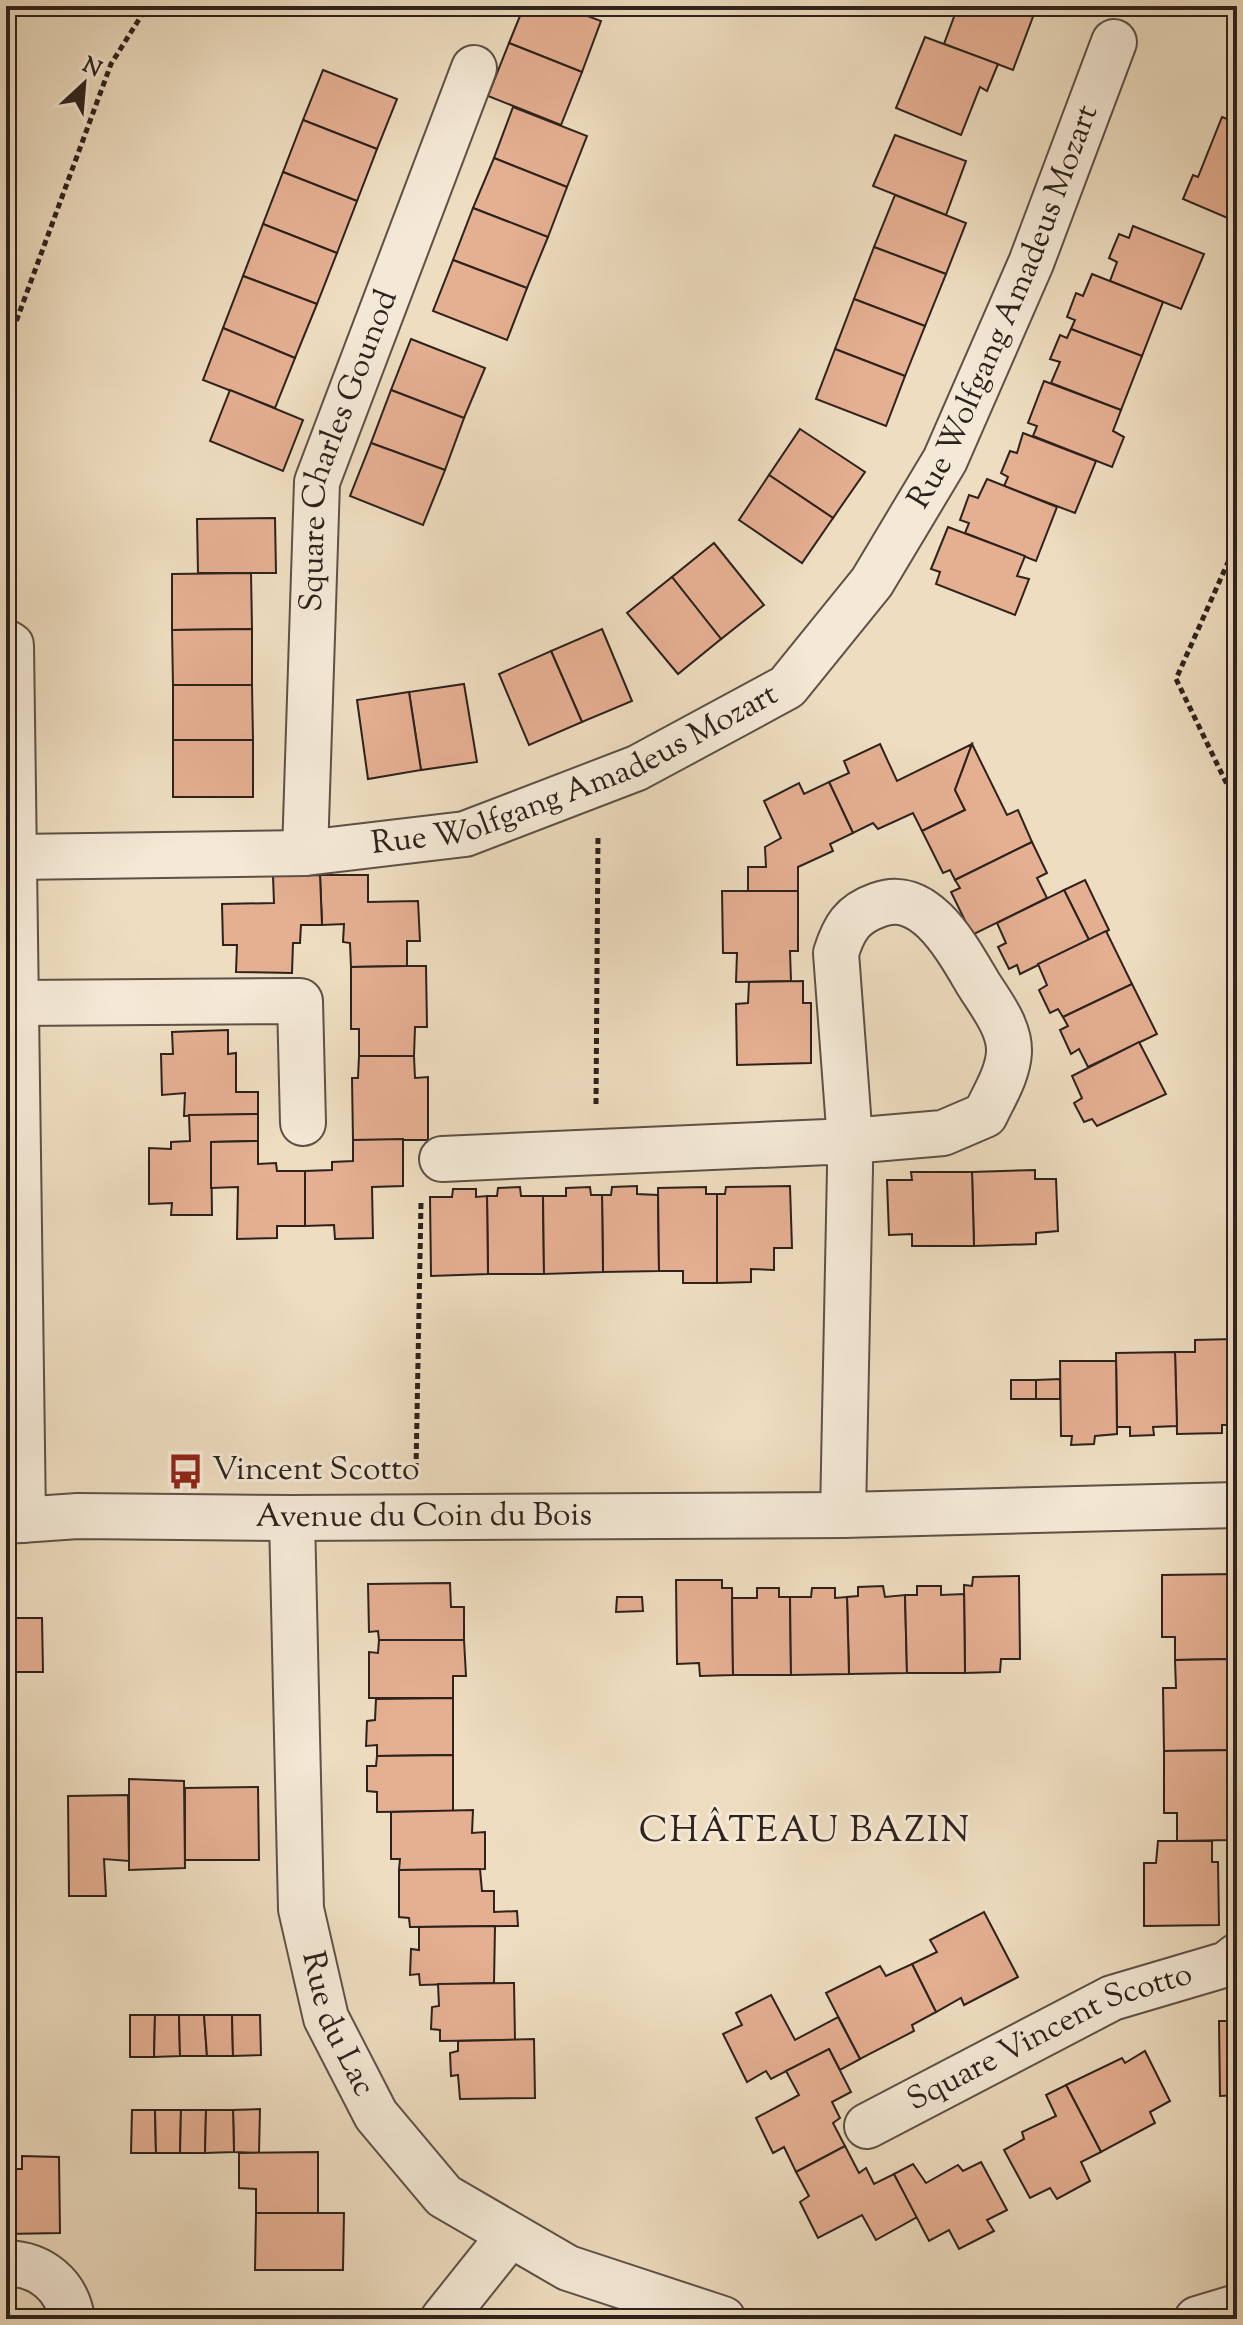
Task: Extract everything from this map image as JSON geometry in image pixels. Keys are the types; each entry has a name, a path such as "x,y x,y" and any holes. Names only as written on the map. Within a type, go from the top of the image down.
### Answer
{"street":[{"name":"Rue Wolfgang Amadeus Mozart","path":"14,857 305,853 465,834 637,768 787,687 872,582 945,460 1031,263 1114,42"},
{"name":"Square Charles Gounod","path":"305,853 317,482 474,68"},
{"path":"6,642 11,645 16,1003 15,1520"},
{"path":"442,1159 850,1141 943,1133 985,1115 1002,1078 1009,1051 1002,1024 956,946 920,907 893,899 864,910 845,926 836,953 850,1141 843,1515"},
{"path":"16,1003 300,1001 303,1123"},
{"name":"Avenue du Coin du Bois","path":"15,1520 236,1515 292,1518 843,1515 1237,1505"},
{"name":"Rue du Lac","path":"292,1518 301,1909 326,2018 376,2115 444,2196 510,2235 568,2268 723,2319"},
{"name":"Square Vincent Scotto","path":"867,2126 1112,1998 1227,1964 1237,1956"},
{"path":"443,2319 510,2235"},
{"path":"6,2263 20,2263 53,2279 69,2298 72,2319"},
{"path":"1197,2319 1237,2307"}],"path":[{"path":"6,349 111,64 143,13 158,6"},
{"path":"1237,542 1176,679 1237,805"},
{"path":"596,1153 598,782"},
{"path":"415,1517 421,1181 442,1159"}],"building":[{"path":"524,6 561,6 601,21 582,72 509,43"},
{"path":"958,6 1037,6 1013,70 944,44"},
{"path":"925,37 998,64 987,91 980,87 961,135 896,108"},
{"path":"509,43 582,72 561,125 488,96"},
{"path":"323,70 397,99 377,149 303,120"},
{"path":"513,107 587,136 567,187 494,158"},
{"path":"1222,117 1237,123 1237,222 1183,199 1193,175 1198,177"},
{"path":"303,120 377,149 357,201 283,172"},
{"path":"895,135 966,161 946,215 873,186"},
{"path":"494,158 567,187 548,237 473,208"},
{"path":"283,172 357,201 337,253 263,224"},
{"path":"895,195 966,223 946,274 874,247"},
{"path":"473,208 548,237 527,288 453,260"},
{"path":"263,224 337,253 317,304 243,276"},
{"path":"1133,226 1204,254 1181,309 1110,281 1117,262 1109,258 1119,234 1129,238"},
{"path":"874,247 946,274 925,326 854,299"},
{"path":"453,260 527,288 507,340 433,311"},
{"path":"1092,274 1163,302 1142,356 1071,329 1075,320 1067,317 1076,293 1083,296"},
{"path":"243,276 317,304 295,358 223,328"},
{"path":"854,299 925,326 905,376 835,349"},
{"path":"223,328 295,358 275,408 203,380"},
{"path":"1071,329 1142,356 1121,410 1051,383 1060,362 1050,359 1060,335 1067,338"},
{"path":"411,339 485,368 464,418 391,390"},
{"path":"835,349 905,376 886,426 816,399"},
{"path":"1044,381 1121,410 1113,431 1124,437 1112,467 1033,436 1037,426 1028,423"},
{"path":"230,390 303,420 283,471 210,441"},
{"path":"391,390 464,418 445,470 371,443"},
{"path":"800,429 865,472 833,518 769,475"},
{"path":"1023,433 1096,461 1075,513 1004,486 1008,477 1001,473 1010,451 1017,453"},
{"path":"371,443 445,470 423,525 350,496"},
{"path":"769,475 833,518 802,563 739,520"},
{"path":"987,479 1057,507 1036,561 965,533 969,523 960,520 969,495 978,498"},
{"path":"275,518 276,573 198,573 197,519"},
{"path":"948,527 1025,556 1017,576 1029,579 1015,615 936,584 940,572 931,569"},
{"path":"714,543 764,605 721,639 672,577"},
{"path":"251,573 252,629 172,630 172,574"},
{"path":"672,577 721,639 678,674 627,613"},
{"path":"252,629 252,685 173,685 172,630"},
{"path":"602,629 632,701 582,722 551,651"},
{"path":"551,651 582,722 529,745 499,674"},
{"path":"464,684 477,762 421,770 409,692"},
{"path":"173,685 252,685 253,740 173,740"},
{"path":"409,692 421,770 368,779 357,700"},
{"path":"173,740 253,740 253,797 173,797"},
{"path":"880,744 897,781 972,744 955,790 965,810 922,831 913,813 878,829 873,823 853,833 829,782 849,773 844,761"},
{"path":"972,744 1007,815 1018,810 1032,842 955,880 950,870 943,873 922,831 965,810 955,790"},
{"path":"829,782 853,833 830,844 833,851 798,867 798,891 748,892 748,867 766,867 765,847 781,838 764,801 799,783 804,794"},
{"path":"1032,842 1047,873 1037,878 1047,898 972,935 951,892 960,888 955,880"},
{"path":"320,875 368,875 368,902 418,901 420,941 407,941 407,966 351,967 350,943 343,942 344,924 322,925"},
{"path":"320,875 322,925 301,925 300,943 293,943 292,973 236,972 237,945 223,945 222,904 274,903 273,876"},
{"path":"1085,880 1109,930 1089,940 1064,890"},
{"path":"1064,890 1089,940 1020,974 1017,965 1009,969 998,947 1006,943 997,923"},
{"path":"722,891 798,891 798,951 790,951 791,981 736,982 737,953 723,953"},
{"path":"1106,931 1132,984 1063,1017 1058,1009 1050,1013 1039,990 1047,985 1038,964"},
{"path":"426,966 427,1027 415,1027 414,1056 359,1056 359,1029 351,1029 351,967"},
{"path":"803,981 803,1003 811,1003 811,1063 737,1065 736,1004 748,1003 749,982"},
{"path":"1132,984 1157,1034 1088,1067 1079,1049 1071,1054 1060,1030 1068,1026 1063,1017"},
{"path":"228,1030 228,1054 236,1053 236,1092 258,1092 258,1114 184,1116 185,1093 162,1095 161,1054 173,1054 172,1032"},
{"path":"1139,1042 1166,1094 1097,1126 1092,1119 1084,1122 1074,1103 1082,1098 1072,1076"},
{"path":"359,1056 414,1056 415,1078 428,1077 428,1140 353,1140 352,1078 358,1078"},
{"path":"258,1114 258,1141 211,1142 212,1215 171,1215 172,1203 149,1204 149,1148 171,1149 171,1142 190,1141 189,1115"},
{"path":"403,1139 403,1186 372,1187 373,1238 335,1239 334,1225 305,1226 305,1171 332,1170 332,1162 353,1161 353,1140"},
{"path":"258,1141 258,1164 276,1163 277,1171 305,1171 305,1226 277,1226 277,1238 237,1239 238,1187 211,1188 211,1142"},
{"path":"1035,1170 1035,1179 1056,1179 1058,1231 1036,1233 1036,1244 974,1246 972,1172"},
{"path":"911,1172 972,1172 974,1246 912,1246 912,1234 889,1235 887,1180 912,1180"},
{"path":"637,1186 637,1194 658,1195 659,1271 603,1272 602,1195 611,1195 612,1187"},
{"path":"790,1186 792,1248 774,1248 774,1270 751,1269 751,1282 717,1283 717,1194 725,1194 726,1187"},
{"path":"520,1187 521,1196 543,1196 544,1274 488,1274 487,1196 497,1196 498,1188"},
{"path":"590,1187 591,1195 602,1195 603,1272 544,1274 543,1196 566,1196 566,1188"},
{"path":"706,1187 706,1194 717,1194 717,1283 683,1283 683,1271 659,1271 658,1188"},
{"path":"453,1189 476,1189 476,1197 487,1196 488,1274 431,1276 430,1197 452,1197"},
{"path":"1232,1339 1237,1339 1237,1425 1233,1425"},
{"path":"1232,1339 1233,1425 1222,1425 1222,1433 1177,1434 1175,1352 1195,1352 1195,1340"},
{"path":"1175,1352 1177,1426 1153,1427 1154,1435 1130,1436 1130,1427 1117,1427 1116,1353"},
{"path":"1060,1361 1116,1361 1117,1434 1095,1436 1094,1444 1071,1445 1072,1436 1061,1436"},
{"path":"1060,1379 1060,1399 1036,1399 1036,1380"},
{"path":"1011,1380 1036,1380 1036,1399 1011,1399"},
{"path":"1236,1574 1236,1637 1230,1637 1230,1659 1175,1660 1175,1637 1162,1637 1162,1575"},
{"path":"1019,1576 1020,1659 1001,1659 1000,1672 965,1673 964,1585 972,1586 973,1577"},
{"path":"676,1580 722,1580 722,1588 732,1588 733,1675 700,1676 699,1663 677,1664"},
{"path":"450,1583 451,1607 464,1607 464,1640 379,1640 378,1631 369,1632 368,1584"},
{"path":"883,1586 885,1597 905,1595 907,1673 849,1674 847,1597 858,1596 858,1587"},
{"path":"917,1586 941,1586 941,1595 964,1594 965,1673 907,1673 905,1595 917,1595"},
{"path":"757,1588 779,1588 779,1597 790,1597 791,1675 733,1675 732,1598 757,1598"},
{"path":"812,1588 835,1588 835,1598 847,1597 849,1674 791,1675 790,1597 811,1597"},
{"path":"617,1597 642,1597 643,1611 616,1612"},
{"path":"6,1609 13,1609 13,1618 42,1618 43,1672 14,1672 14,1683 6,1683"},
{"path":"379,1640 464,1640 466,1676 453,1676 453,1698 369,1698 369,1652 378,1653"},
{"path":"1230,1659 1231,1684 1237,1685 1237,1750 1164,1751 1163,1688 1176,1688 1175,1660"},
{"path":"453,1698 453,1755 377,1756 377,1745 366,1746 367,1721 375,1720 376,1699"},
{"path":"1237,1750 1237,1813 1233,1813 1232,1840 1177,1841 1177,1813 1164,1813 1164,1751"},
{"path":"453,1755 453,1811 377,1812 377,1792 367,1791 367,1766 376,1766 377,1756"},
{"path":"129,1779 184,1781 185,1868 129,1870"},
{"path":"258,1787 259,1860 185,1860 185,1788"},
{"path":"128,1795 129,1861 104,1859 106,1896 69,1896 68,1796"},
{"path":"473,1810 472,1833 485,1832 485,1869 399,1870 400,1859 391,1859 391,1812"},
{"path":"1158,1841 1212,1841 1212,1862 1218,1862 1219,1925 1144,1926 1144,1863 1156,1863"},
{"path":"480,1869 482,1891 494,1891 494,1912 517,1911 518,1926 410,1927 409,1918 399,1917 399,1870"},
{"path":"984,1912 1018,1977 964,2005 961,1998 936,2012 912,1964 937,1952 930,1940"},
{"path":"495,1926 494,1983 420,1985 419,1974 410,1975 411,1949 419,1950 419,1927"},
{"path":"912,1964 936,2012 912,2025 914,2031 860,2059 826,1993 880,1966 886,1976"},
{"path":"514,1983 515,2040 440,2041 440,2030 431,2029 432,2007 439,2006 438,1984"},
{"path":"771,1995 795,2040 838,2017 860,2059 840,2070 829,2049 771,2079 766,2071 747,2082 723,2034 742,2025 736,2013"},
{"path":"130,2015 155,2015 154,2057 130,2057"},
{"path":"155,2015 179,2015 180,2056 154,2057"},
{"path":"179,2015 204,2015 207,2056 180,2056"},
{"path":"204,2015 232,2015 233,2056 207,2056"},
{"path":"232,2015 260,2015 261,2055 233,2056"},
{"path":"1219,2021 1237,2021 1237,2095 1220,2096"},
{"path":"534,2039 535,2098 460,2099 458,2075 451,2076 450,2053 458,2051 458,2041"},
{"path":"829,2049 851,2092 832,2102 840,2118 833,2123 845,2146 796,2172 784,2147 773,2153 756,2118 799,2095 786,2071"},
{"path":"1145,2051 1170,2101 1150,2112 1155,2123 1101,2152 1066,2085 1122,2058 1125,2063"},
{"path":"1066,2085 1101,2152 1081,2162 1090,2181 1057,2199 1050,2188 1030,2198 1004,2150 1024,2139 1022,2132 1056,2116 1046,2095"},
{"path":"260,2109 259,2153 234,2152 233,2110"},
{"path":"132,2110 155,2110 156,2153 131,2153"},
{"path":"155,2110 181,2110 180,2153 156,2153"},
{"path":"181,2110 206,2110 205,2153 180,2153"},
{"path":"206,2110 233,2110 234,2152 205,2153"},
{"path":"845,2146 859,2173 866,2168 874,2184 894,2174 917,2217 876,2240 862,2215 818,2238 800,2202 809,2196 796,2172"},
{"path":"318,2152 318,2213 256,2213 256,2189 239,2188 239,2153"},
{"path":"22,2156 59,2157 60,2233 6,2234 6,2169 22,2169"},
{"path":"981,2162 1007,2210 987,2220 994,2231 959,2249 949,2230 929,2241 894,2174 913,2164 926,2183 958,2165 963,2171"},
{"path":"256,2213 344,2213 343,2270 255,2270"}],"place":[{"name":"Vincent Scotto","path":"186,1471"}],"district":[{"name":"CHÂTEAU BAZIN","path":"805,1832"}]}
